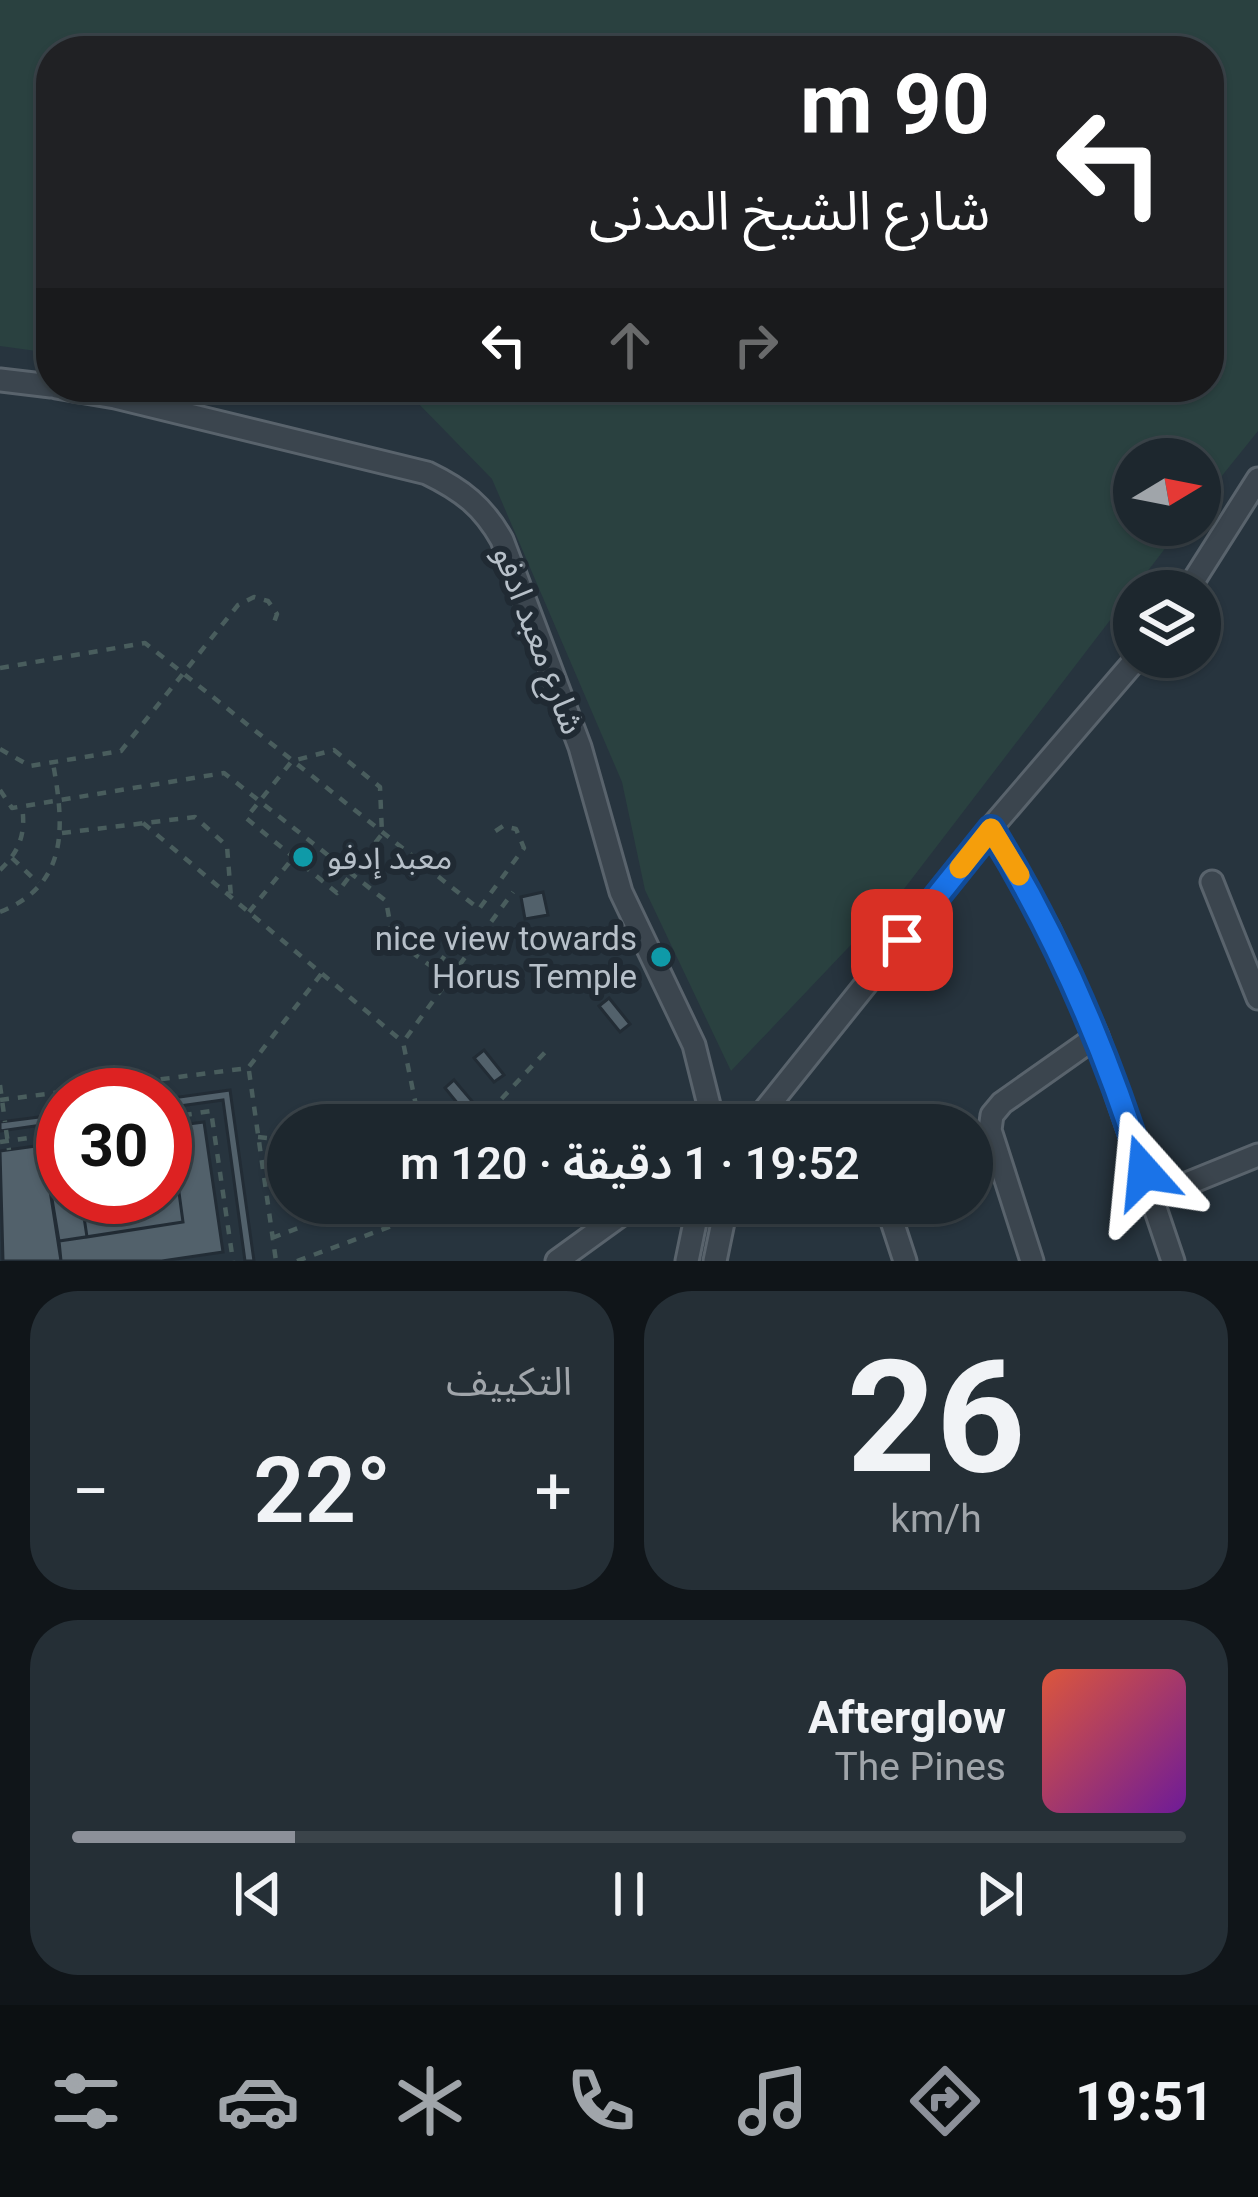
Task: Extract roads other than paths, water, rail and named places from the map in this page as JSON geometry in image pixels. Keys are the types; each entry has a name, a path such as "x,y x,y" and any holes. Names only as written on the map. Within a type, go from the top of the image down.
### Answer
{"street":[{"name":"شارع معبد ادفو","path":"0,380 36,385"},
{"name":"شارع معبد ادفو","path":"136,402 428,473 452,485 488,514 580,746 621,892 694,1045 709,1104"},
{"path":"1200,570 1258,479"},
{"path":"770,1104 991,829 1120,678"},
{"path":"991,829 1049,930 1097,1036 1174,1261"},
{"path":"1212,882 1258,998"},
{"path":"1032,1261 990,1130 992,1115 1097,1036"},
{"path":"1152,1198 1258,1155"},
{"path":"557,1261 609,1224"},
{"path":"687,1261 695,1224"},
{"path":"716,1261 722,1224"},
{"path":"893,1224 905,1261"}],"place":[{"name":"معبد إدفو","path":"303,857"},
{"name":"nice view towards Horus Temple","path":"661,957"}]}
